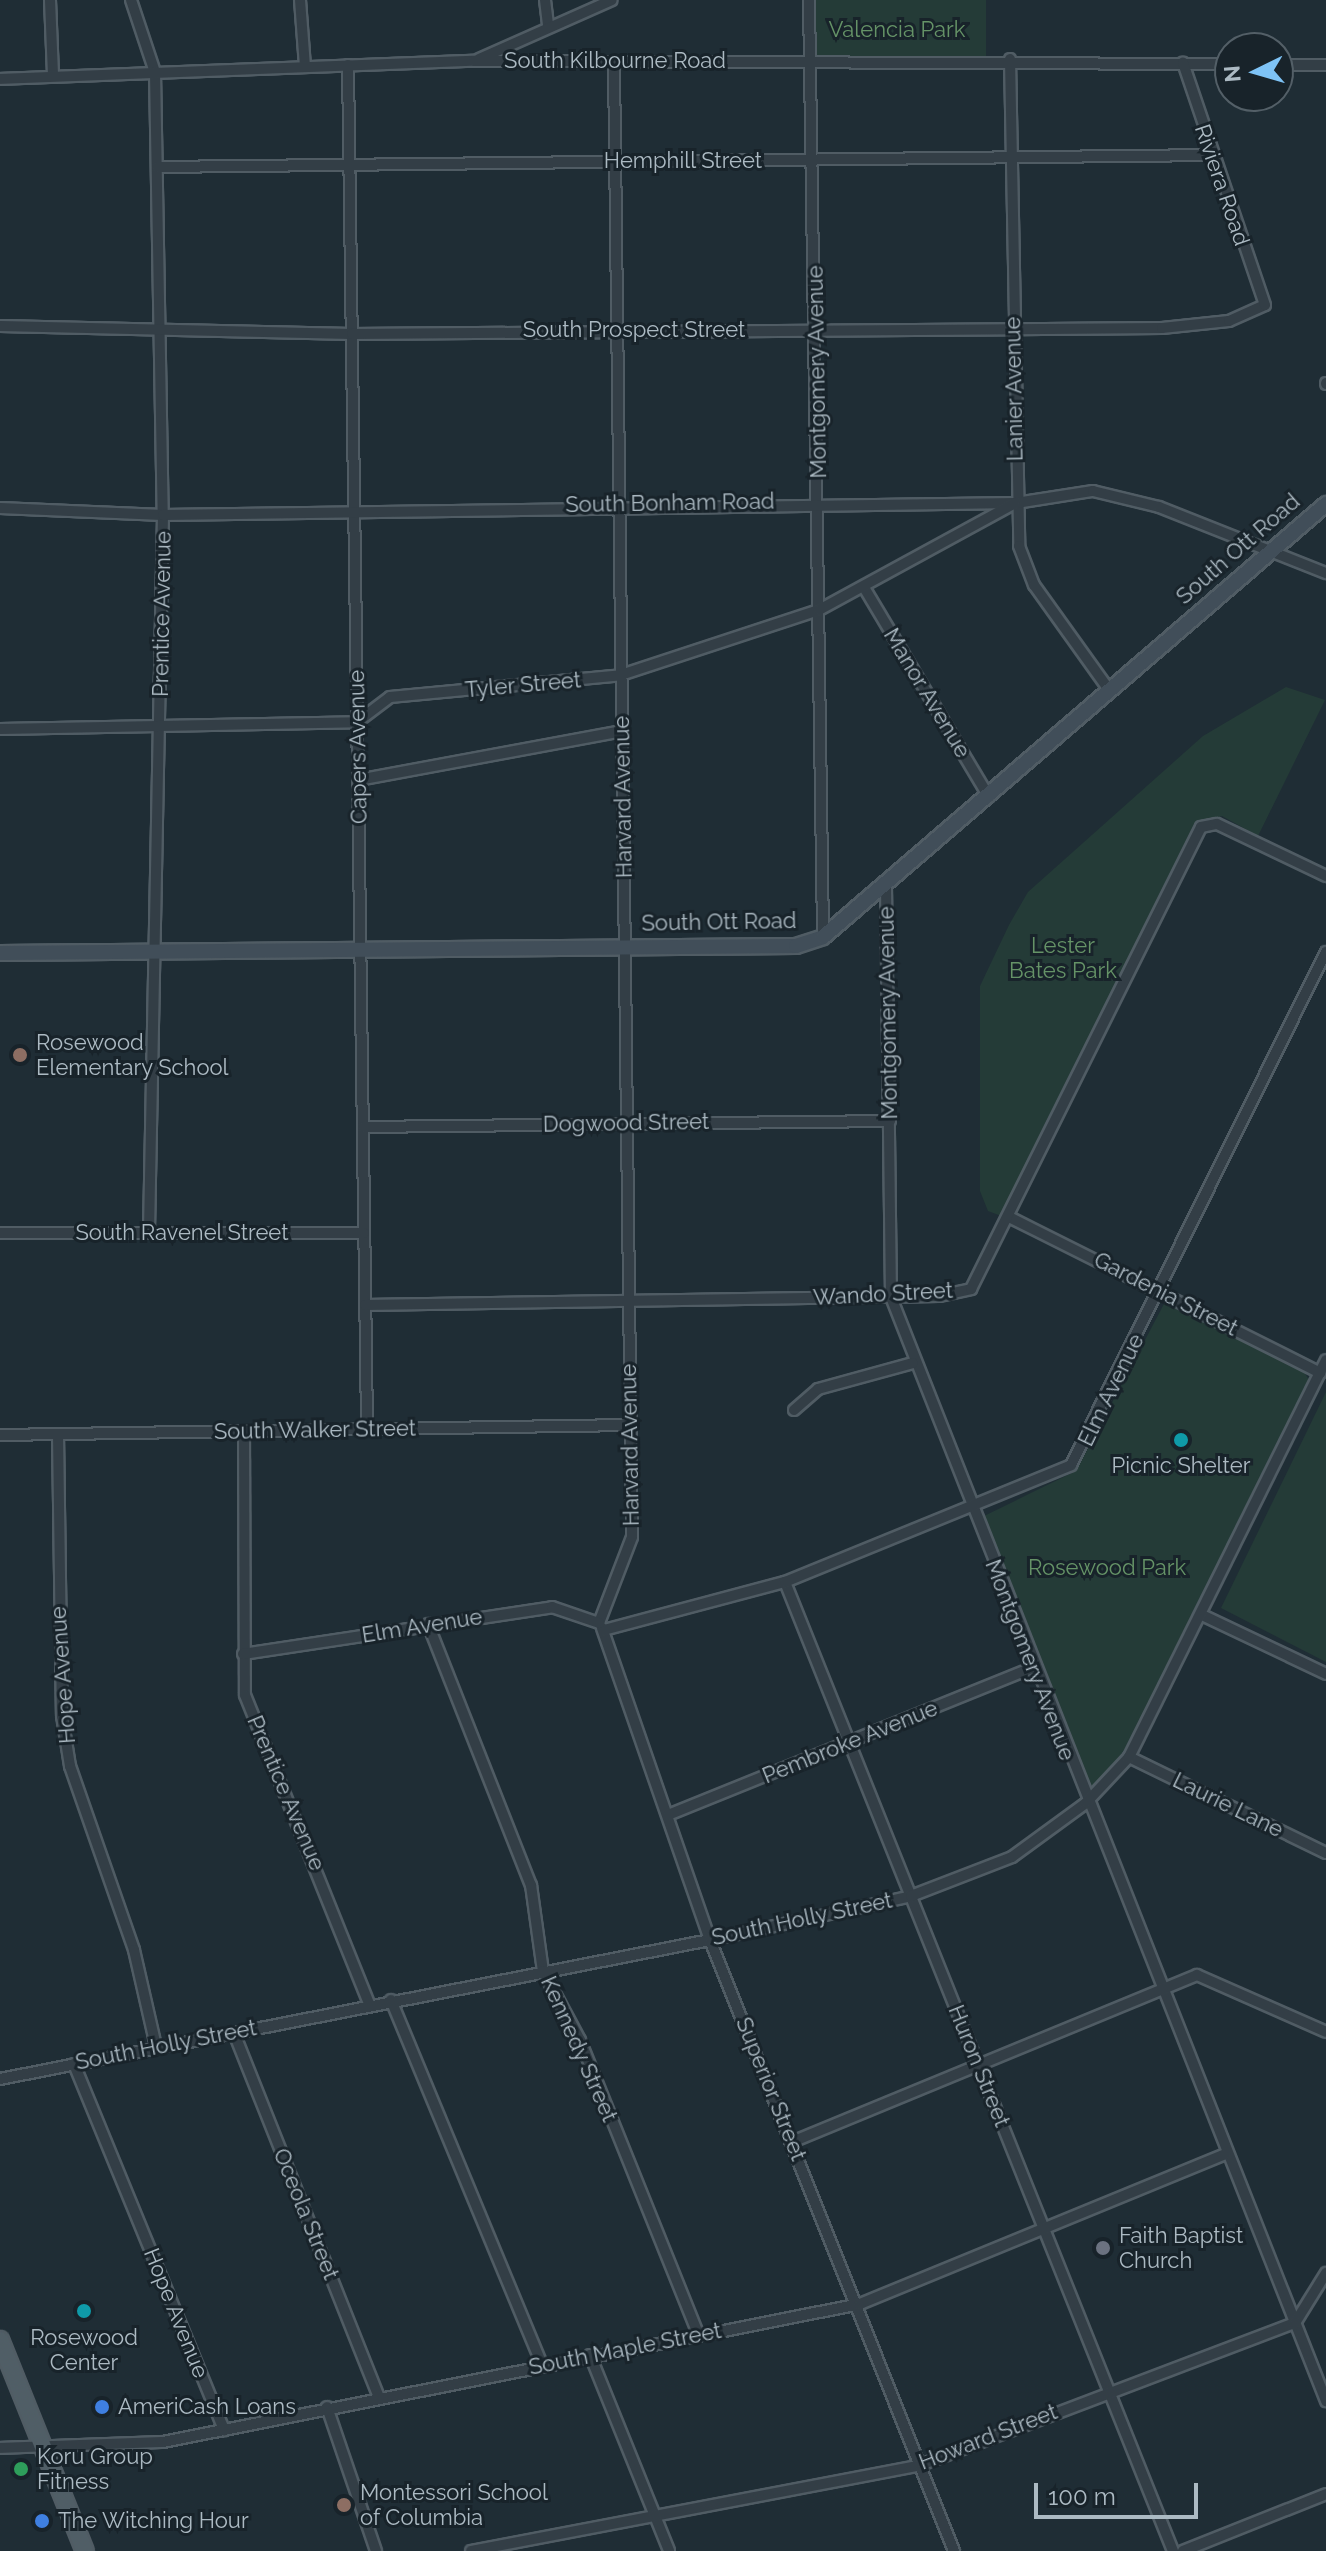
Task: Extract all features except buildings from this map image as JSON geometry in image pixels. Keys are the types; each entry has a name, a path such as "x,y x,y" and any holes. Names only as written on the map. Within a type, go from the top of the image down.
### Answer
{"main road":[{"path":"0,2340 47,2448 85,2551"}],"street":[{"path":"50,0 53,76"},
{"name":"Prentice Avenue","path":"131,0 155,72 157,332 163,515 149,1232"},
{"path":"300,0 305,66"},
{"path":"545,0 548,26"},
{"path":"474,61 612,0"},
{"name":"Montgomery Avenue","path":"809,0 813,60 823,937"},
{"name":"South Kilbourne Road","path":"0,79 474,61 1010,59 1214,64"},
{"name":"Lanier Avenue","path":"1010,59 1019,546 1034,585 1110,691"},
{"name":"Harvard Avenue","path":"601,1626 632,1537 614,62"},
{"name":"Riviera Road","path":"1183,63 1209,155 1265,305"},
{"name":"Capers Avenue","path":"348,65 367,1429"},
{"path":"1294,65 1326,65"},
{"name":"Hemphill Street","path":"157,167 615,160 1011,161 1209,155"},
{"name":"South Prospect Street","path":"0,326 157,332 352,334 617,328 1162,328 1229,321 1265,305"},
{"name":"South Bonham Road","path":"0,508 163,515 818,501 1016,503 1093,491 1159,507 1326,573"},
{"name":"Tyler Street","path":"357,722 390,697 621,675 819,610 865,589 1016,503"},
{"name":"South Ott Road","path":"0,953 796,946 823,937 886,887 1266,551 1326,504"},
{"name":"Manor Avenue","path":"865,589 989,797"},
{"path":"0,729 357,722"},
{"path":"358,780 622,731"},
{"name":"Wando Street","path":"365,1305 891,1297 971,1289 1011,1218 1198,831 1209,822 1326,876"},
{"name":"Montgomery Avenue","path":"886,887 891,1297 913,1363 1032,1668 1326,2401"},
{"name":"Elm Avenue","path":"243,1654 552,1607 601,1626 785,1582 1052,1479 1073,1463 1326,952"},
{"name":"Dogwood Street","path":"363,1127 626,1121 890,1121"},
{"name":"Gardenia Street","path":"1011,1218 1160,1289 1320,1373"},
{"name":"South Ravenel Street","path":"0,1233 364,1233"},
{"name":"South Holly Street","path":"0,2079 369,2004 710,1940 911,1896 1012,1857 1086,1803 1129,1757 1326,1360"},
{"path":"794,1410 818,1389 913,1363"},
{"name":"South Walker Street","path":"0,1435 630,1425"},
{"name":"Prentice Avenue","path":"244,1431 245,1695 369,2004"},
{"name":"Hope Avenue","path":"58,1434 62,1716 70,1766 134,1950 156,2046"},
{"name":"Huron Street","path":"785,1582 1173,2551"},
{"path":"1202,1615 1326,1674"},
{"name":"Kennedy Street","path":"428,1624 531,1885 543,1971 580,2040 698,2334"},
{"name":"Superior Street","path":"601,1626 710,1940 860,2304 918,2466 954,2551"},
{"name":"Pembroke Avenue","path":"668,1815 1032,1668"},
{"name":"Laurie Lane","path":"1129,1757 1326,1853"},
{"path":"792,2142 1197,1975 1326,2032"},
{"path":"391,2000 542,2365"},
{"name":"Oceola Street","path":"234,2033 378,2395"},
{"name":"Hope Avenue","path":"74,2064 224,2430"},
{"name":"South Maple Street","path":"0,2448 128,2447 224,2430 378,2395 860,2304 1225,2154"},
{"path":"1295,2323 1326,2273"},
{"name":"Howard Street","path":"471,2551 918,2466 1109,2390 1295,2323"},
{"path":"590,2355 669,2551"},
{"path":"327,2407 376,2551"},
{"path":"1183,2551 1326,2494"}],"green space":[{"name":"Valencia Park","path":"809,0 986,0 986,60 809,60"},
{"name":"Lester Bates Park","path":"1286,687 1325,700 1258,836 1222,816 1198,825 1004,1217 988,1211 980,1191 980,986 1009,925 1028,892 1203,736"},
{"name":"Rosewood Park","path":"1165,1302 1302,1368 1310,1382 1142,1720 1114,1767 1091,1787 982,1517 1076,1471"},
{"path":"1326,1392 1326,1662 1221,1608"}],"place":[{"name":"Rosewood Elementary School","path":"20,1055"},
{"name":"Picnic Shelter","path":"1181,1440"},
{"name":"Faith Baptist Church","path":"1103,2248"},
{"name":"Rosewood Center","path":"84,2311"},
{"name":"AmeriCash Loans","path":"102,2407"},
{"name":"Koru Group Fitness","path":"21,2469"},
{"name":"Montessori School of Columbia","path":"344,2505"},
{"name":"The Witching Hour","path":"42,2521"}]}
